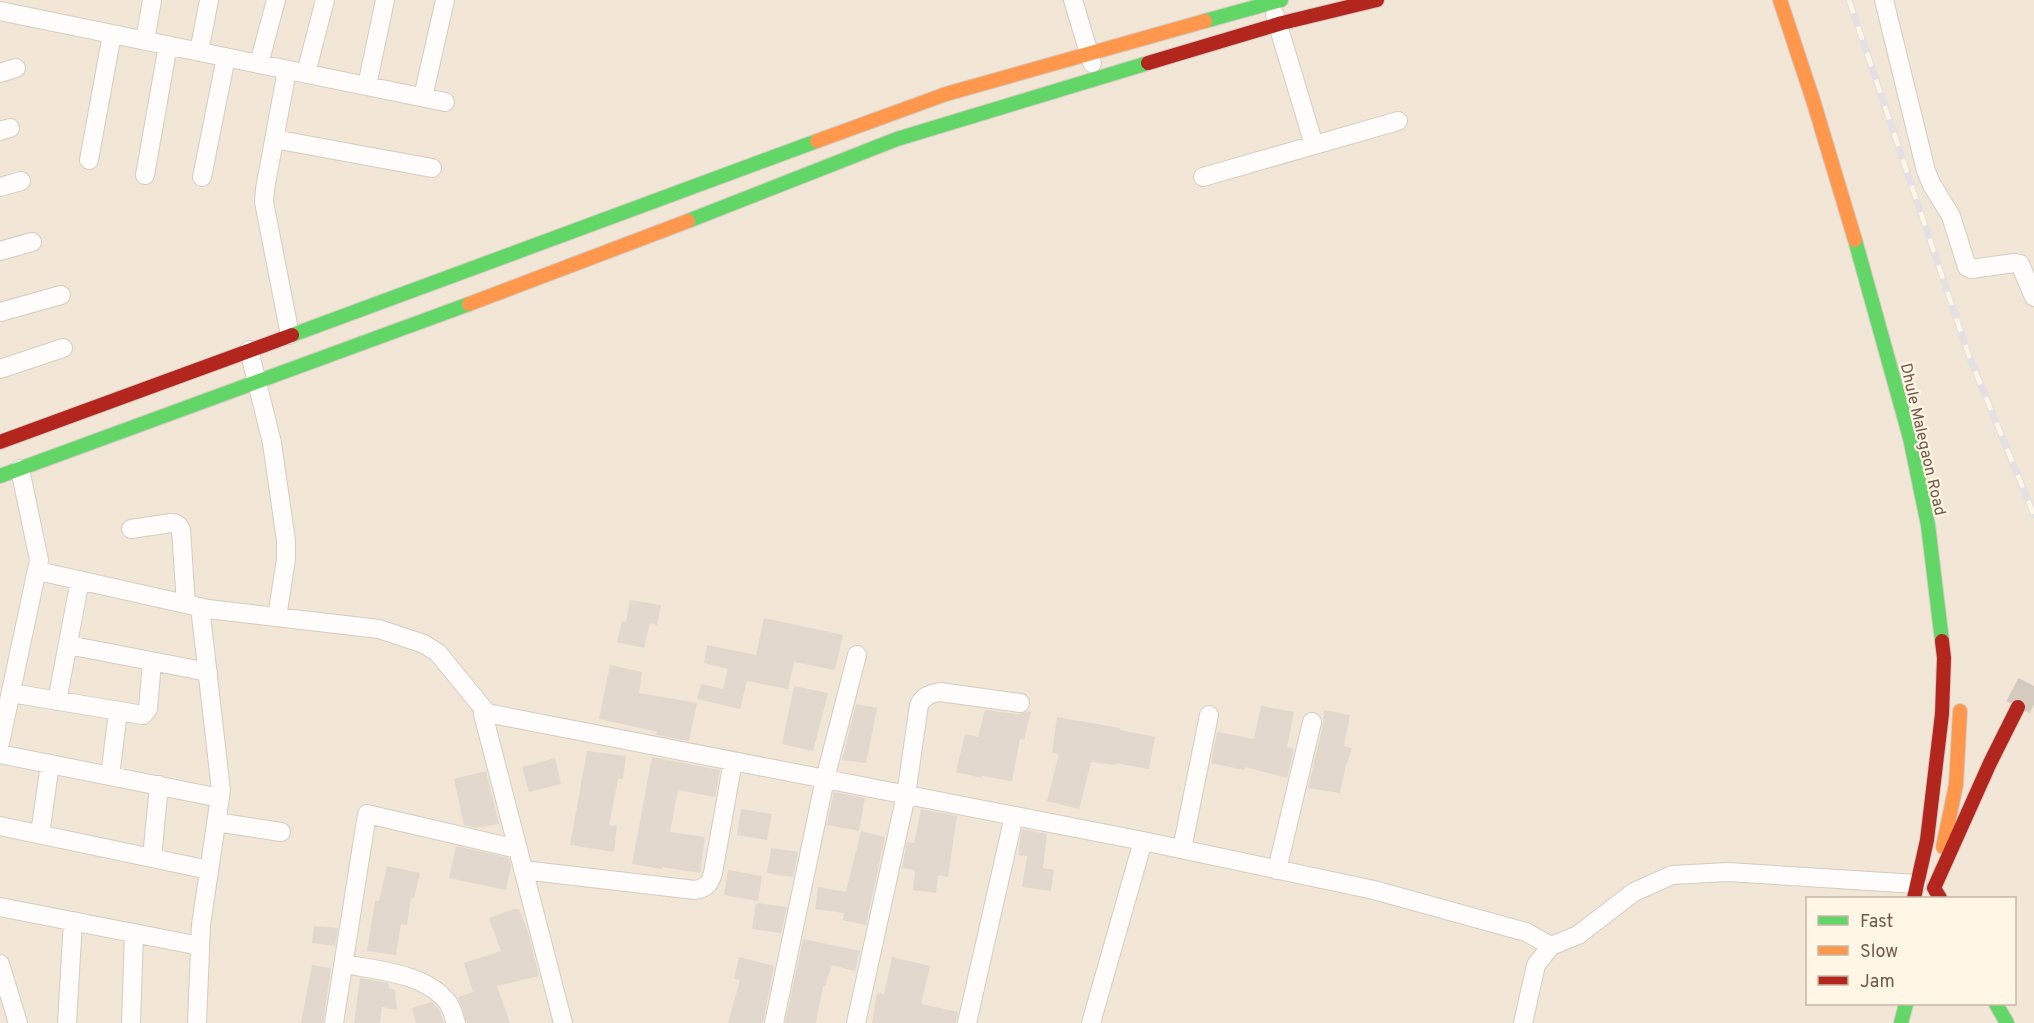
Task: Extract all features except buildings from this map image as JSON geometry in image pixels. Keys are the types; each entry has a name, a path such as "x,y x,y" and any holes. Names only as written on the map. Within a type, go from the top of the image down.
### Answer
{"street":[{"path":"145,41 152,0"},
{"path":"199,52 209,0"},
{"path":"259,64 276,0"},
{"path":"306,73 325,0"},
{"path":"367,86 385,0"},
{"path":"423,97 446,0"},
{"path":"1073,0 1098,79"},
{"path":"0,442 290,335 777,171 897,139 1278,25 1377,0"},
{"name":"Dhule Malegaon Road","path":"1780,0 1813,100 1867,281 1910,438 1928,525 1944,658 1942,714 1927,840 1927,894"},
{"path":"1884,0 1926,171 1951,216 1967,267 1971,269 2020,264 2034,297"},
{"path":"0,476 588,260 946,94 1276,1 1278,25 1314,145"},
{"path":"0,11 35,9 112,34 445,102"},
{"path":"89,160 112,34"},
{"path":"145,175 168,45"},
{"path":"202,177 226,57"},
{"path":"287,70 265,189 265,213 290,335"},
{"path":"1203,177 1398,121"},
{"path":"274,139 432,168"},
{"path":"0,187 21,181"},
{"path":"0,251 32,242"},
{"path":"0,312 61,295"},
{"path":"0,369 63,348"},
{"path":"249,350 274,451 286,541 286,560 277,617"},
{"path":"0,743 38,571 37,546 20,469"},
{"path":"131,530 171,523 179,526 208,672 221,777 220,798 201,925 197,1023"},
{"path":"38,571 193,605 373,628 432,647 487,713 1143,841 1374,890 1526,932 1551,946"},
{"path":"57,701 80,580"},
{"path":"68,645 208,672"},
{"path":"774,1023 825,779 857,655"},
{"path":"11,693 138,715 146,713 152,662"},
{"path":"856,1023 906,795 919,705 929,694 940,692 1020,703"},
{"path":"1927,894 1956,786 1961,696"},
{"path":"1927,894 2018,707"},
{"path":"110,776 118,712"},
{"path":"487,713 483,714 563,1023"},
{"path":"1182,849 1209,715"},
{"path":"1277,870 1312,722"},
{"path":"0,754 220,798"},
{"path":"523,870 695,890 704,888 710,883 713,873 733,761"},
{"path":"39,834 50,764"},
{"path":"152,858 159,785"},
{"path":"334,1023 367,814 518,849"},
{"path":"967,1023 1014,816"},
{"path":"216,822 281,832"},
{"path":"0,826 209,870"},
{"path":"1091,1023 1143,841"},
{"path":"1523,1023 1536,965 1551,946 1578,935 1634,892 1672,875 1728,872 1927,894"},
{"path":"0,906 200,946"},
{"path":"67,1023 73,921"},
{"path":"131,1023 134,933"},
{"path":"0,964 18,1023"},
{"path":"344,964 416,980 445,998 456,1023"},
{"path":"1901,1023 1906,1005"},
{"path":"1997,1005 2007,1023"}],"shaded area":[{"path":"0,0 2034,0 2034,1023 0,1023"}],"tunnel":[{"path":"2018,707 2034,676"}],"railway":[{"path":"1849,0 1969,356 2034,515"}],"traffic: fast":[{"path":"1205,21 1281,0"},
{"path":"688,221 897,139 1148,63"},
{"path":"292,335 817,141"},
{"path":"1855,240 1910,438 1928,525 1942,641"},
{"path":"0,476 469,304"},
{"path":"1901,1023 1906,1005"},
{"path":"1997,1005 2007,1023"}],"traffic: slow":[{"path":"1780,0 1855,240"},
{"path":"817,141 946,94 1205,21"},
{"path":"469,304 688,221"},
{"path":"1943,847 1956,785 1960,711"}],"traffic: jam":[{"path":"1148,63 1282,23 1377,0"},
{"path":"0,442 292,335"},
{"path":"1914,897 1927,840 1942,714 1944,658 1942,641"},
{"path":"1939,897 1934,888 1990,763 2018,707"}]}
